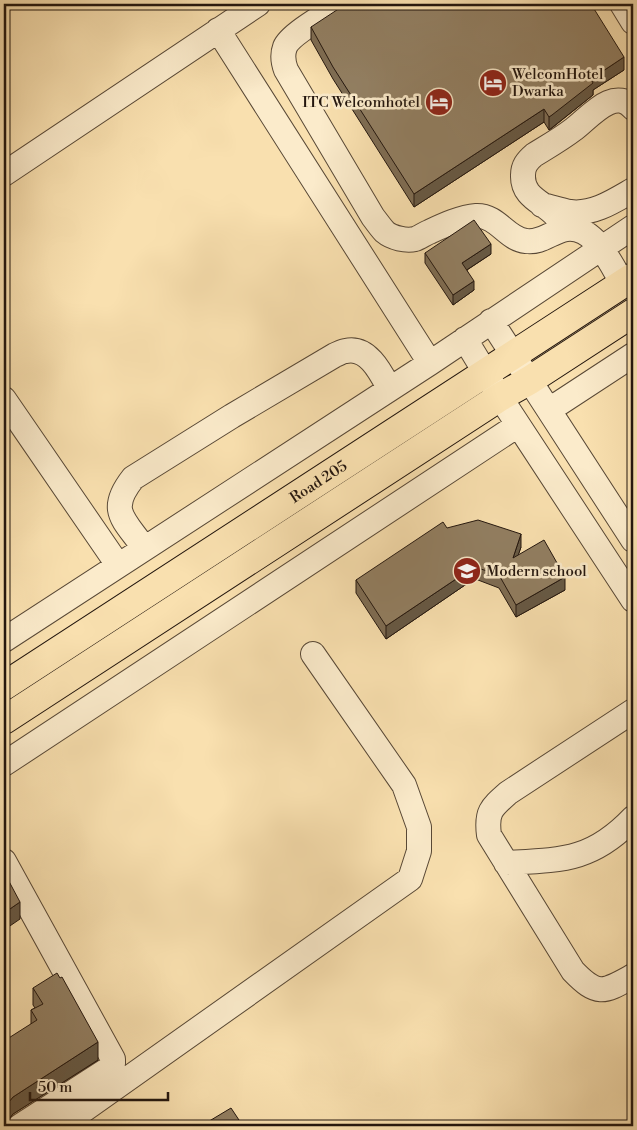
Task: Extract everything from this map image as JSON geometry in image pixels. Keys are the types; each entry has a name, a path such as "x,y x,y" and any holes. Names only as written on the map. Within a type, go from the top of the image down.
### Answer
{"main road":[{"name":"Road 205","path":"4,686 484,372 514,356 628,280"},
{"name":"Road 205","path":"4,720 500,397 530,380 633,313"}],"street":[{"path":"4,174 258,4"},
{"path":"342,4 293,37 285,46 282,59 286,70 373,217 386,232 398,238 415,239 447,224 476,216 489,218 500,224 512,237 525,241 538,241 562,230 574,229 586,233 628,280"},
{"path":"622,4 633,22"},
{"path":"218,30 430,363"},
{"path":"562,230 556,216 530,196 523,182 524,167 528,160 575,128 605,103 615,100 623,101 633,108"},
{"path":"542,205 571,212 584,212 600,208 633,190"},
{"path":"4,640 430,363 633,227"},
{"path":"491,321 633,540"},
{"path":"465,339 518,425 633,600"},
{"path":"144,548 122,517 118,508 124,489 133,478 232,416 346,351 355,351 367,356 389,388"},
{"path":"549,410 633,355"},
{"path":"4,399 118,565"},
{"path":"4,764 518,425"},
{"path":"61,1126 410,879 419,851 419,827 404,785 313,654"},
{"path":"633,711 508,793 494,805 489,814 489,836 573,971 584,982 596,989 608,990 633,976"},
{"path":"506,863 549,861 571,858 588,852 622,830 633,818"},
{"path":"4,861 113,1059 113,1064 110,1068 20,1126"}],"building":[{"path":"346,4 591,4 624,57 591,79 593,83 549,117 544,109 414,194 333,67 311,27"},
{"path":"474,220 491,244 462,263 474,281 453,295 425,253"},
{"path":"478,520 521,534 513,558 544,540 565,577 516,605 499,575 478,568 468,571 386,626 356,580 443,522 447,528"},
{"path":"4,872 20,902 4,913"},
{"path":"57,973 60,978 62,977 98,1042 13,1097 4,1111 4,1041 37,1020 31,1010 43,1004 33,988"},
{"path":"231,1108 239,1120 230,1126 201,1126"}],"place":[{"name":"WelcomHotel Dwarka","path":"493,83"},
{"name":"ITC Welcomhotel","path":"439,102"},
{"name":"Modern school","path":"467,571"}]}
